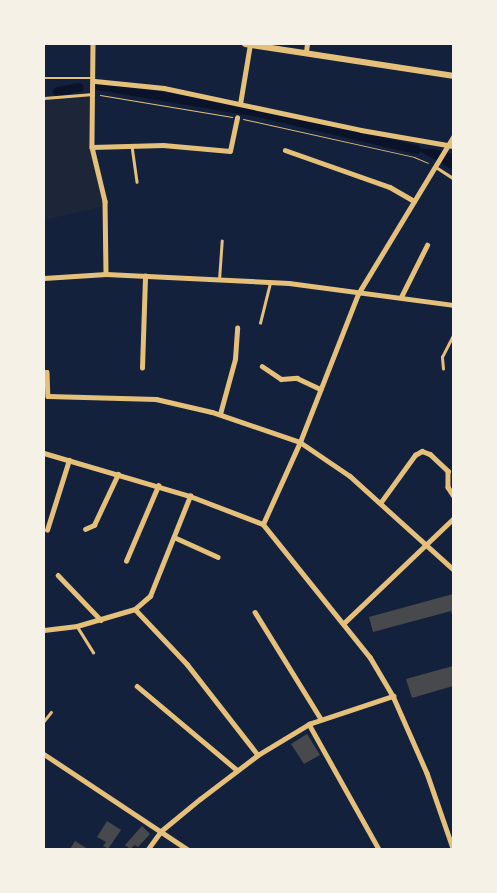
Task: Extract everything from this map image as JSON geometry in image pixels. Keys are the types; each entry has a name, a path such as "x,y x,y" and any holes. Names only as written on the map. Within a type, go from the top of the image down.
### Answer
{"main road":[{"path":"245,44 453,76"}],"street":[{"path":"93,44 92,147 106,201 106,274"},
{"path":"240,104 250,44"},
{"path":"306,52 307,44"},
{"path":"94,80 164,88 451,145"},
{"path":"92,147 164,145 230,151 237,118"},
{"path":"263,524 300,442 358,294 435,166 451,145 453,137"},
{"path":"285,150 390,187 414,202"},
{"path":"401,297 427,245"},
{"path":"44,278 106,274 270,282 453,305"},
{"path":"142,368 145,276"},
{"path":"220,414 235,359 237,328"},
{"path":"262,366 281,379 297,378 321,389"},
{"path":"44,372 47,372 48,396 156,399 220,414 300,442 381,502 430,545 453,569"},
{"path":"381,502 415,455 422,451 430,454 448,471 448,487 453,495"},
{"path":"44,453 190,496 263,524 370,657 393,696 427,773 453,848"},
{"path":"47,530 69,460"},
{"path":"85,529 94,525 118,474"},
{"path":"126,561 158,486"},
{"path":"44,630 77,626 135,609 150,596 190,496"},
{"path":"344,623 430,545 453,519"},
{"path":"174,537 218,557"},
{"path":"58,575 100,620"},
{"path":"135,609 187,664 258,755"},
{"path":"255,612 321,719"},
{"path":"137,686 237,770"},
{"path":"148,849 162,832 258,755 309,724 393,696"},
{"path":"309,724 379,849"},
{"path":"44,754 188,849"}],"lane":[{"path":"44,78 94,80"},
{"path":"44,98 94,94"},
{"path":"132,146 136,182"},
{"path":"435,166 453,178"},
{"path":"219,280 222,242"},
{"path":"260,323 270,282"},
{"path":"443,369 442,357 453,335"},
{"path":"77,626 93,652"},
{"path":"44,720 51,712"}],"path":[{"path":"94,94 237,118 414,157 435,166"}],"shaded area":[{"path":"94,95 90,147 105,206 44,220 44,98"},
{"path":"416,149 433,149 453,154 453,170"}],"building":[{"path":"453,594 453,618 451,611 373,632 369,617"},
{"path":"453,666 453,686 412,698 406,679"},
{"path":"307,734 320,755 304,764 291,744"},
{"path":"107,821 121,830 108,849 103,846 106,842 97,837"},
{"path":"142,826 150,834 138,847 135,845 130,849 125,845"},
{"path":"75,841 88,849 70,849"}],"waterway":[{"path":"97,85 262,113 416,149"},
{"path":"57,91 79,87"}]}
